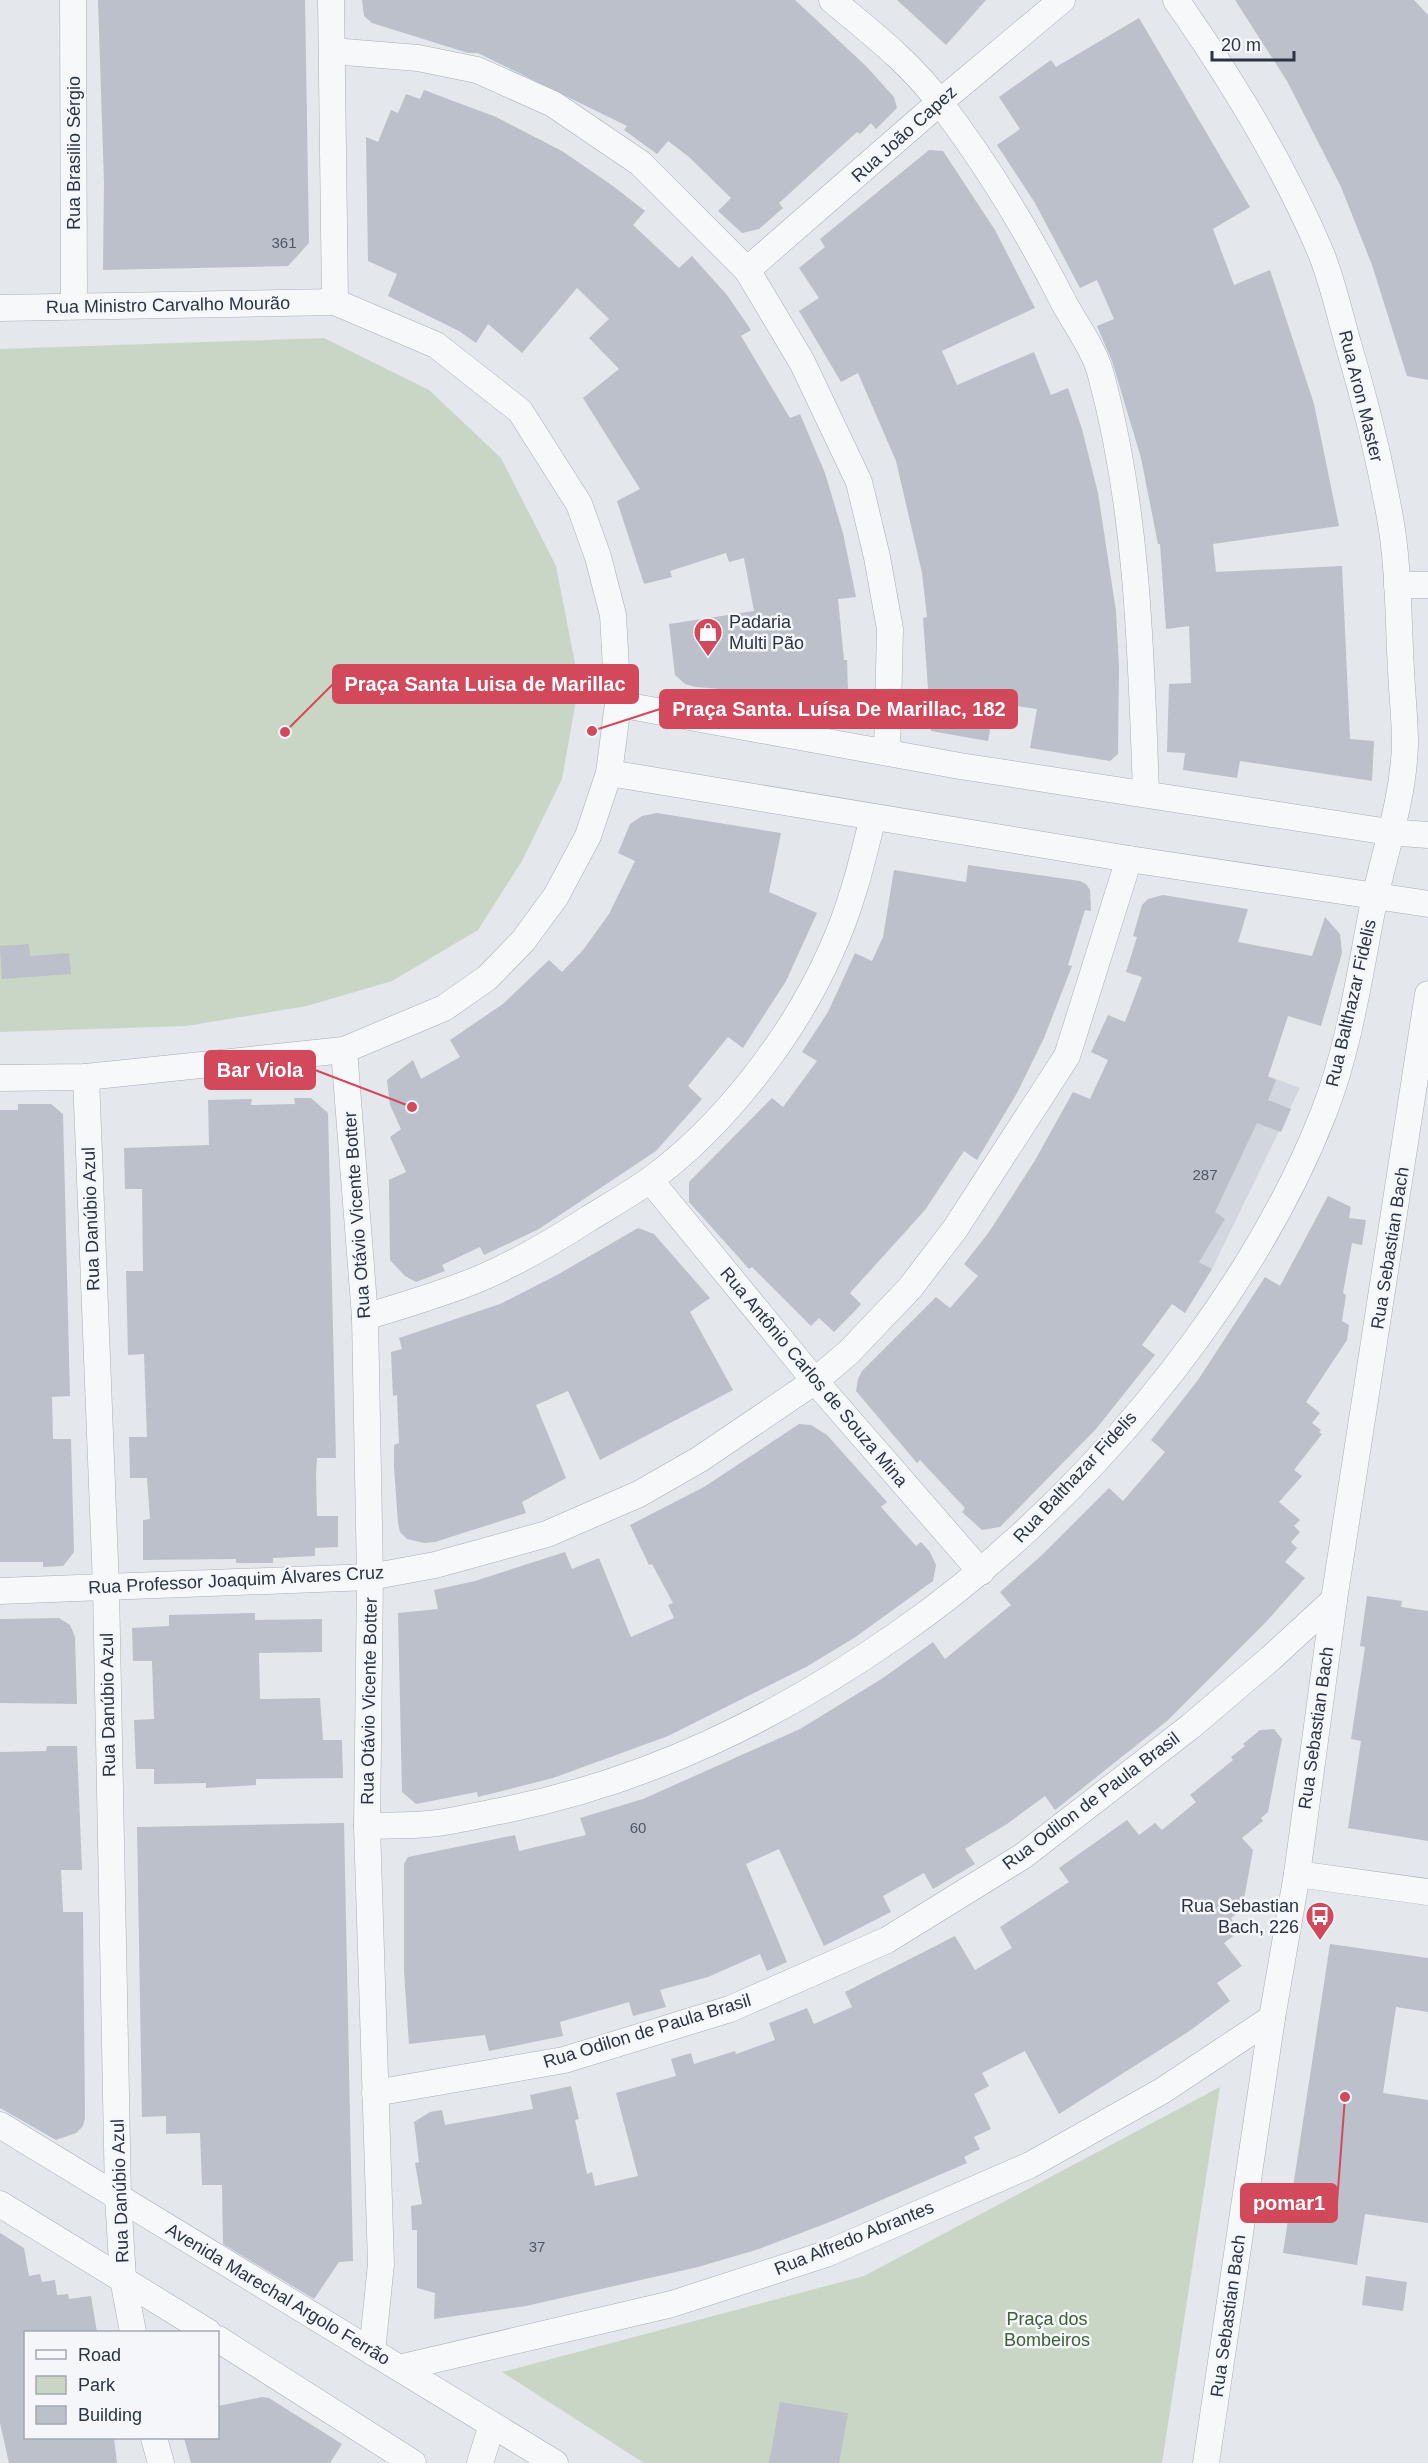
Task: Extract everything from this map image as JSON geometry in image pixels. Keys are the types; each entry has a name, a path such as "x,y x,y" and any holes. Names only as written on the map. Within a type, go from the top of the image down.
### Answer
{"street":[{"name":"Rua Brasilio Sérgio","path":"74,0 74,306"},
{"path":"0,1078 86,1077 344,1050 444,1008 487,978 524,941 556,896 588,836 609,773 618,704 613,615 598,557 579,504 520,411 436,345 335,302 331,0"},
{"path":"832,0 896,54 940,102 1000,191 1052,279 1101,373 1131,525 1141,641 1146,793"},
{"name":"Rua João Capez","path":"747,270 940,102 1062,0"},
{"name":"Rua Aron Master","path":"1176,0 1227,73 1276,158 1323,257 1361,387 1388,506 1397,585 1405,744 1401,783 1389,832"},
{"path":"332,51 418,58 477,69 553,104 640,163 747,270 802,362 859,482 877,557 890,629 887,752"},
{"name":"Rua Ministro Carvalho Mourão","path":"0,308 335,302"},
{"path":"1397,585 1428,585"},
{"path":"618,704 887,752 1389,832 1428,835"},
{"path":"609,773 1129,859 1428,904"},
{"path":"365,1317 434,1296 483,1277 568,1232 651,1180 712,1126 762,1065 807,1000 831,951 855,891 873,817"},
{"name":"Rua Balthazar Fidelis","path":"367,1826 433,1824 561,1799 671,1762 732,1732 848,1669 981,1572 1047,1512 1165,1379 1207,1326 1275,1216 1325,1111 1346,1039 1389,832"},
{"name":"Rua Professor Joaquim Álvares Cruz","path":"0,1591 370,1577 435,1565 547,1534 639,1494 700,1460 815,1381 849,1352 916,1279 955,1229 1067,1056 1129,859"},
{"name":"Rua Sebastian Bach","path":"1206,2463 1272,2018 1296,1874 1334,1600 1428,994"},
{"name":"Rua Otávio Vicente Botter","path":"344,1050 365,1317 370,1577 367,1826 381,2264 372,2352"},
{"name":"Rua Danúbio Azul","path":"86,1077 106,1587 118,2197 123,2278 133,2331"},
{"name":"Rua Antônio Carlos de Souza Mina","path":"651,1180 815,1381 981,1572"},
{"name":"Rua Odilon de Paula Brasil","path":"375,2094 575,2057 730,2009 887,1940 1023,1856 1191,1726 1271,1658 1334,1600"},
{"path":"1296,1874 1428,1892"},
{"name":"Rua Alfredo Abrantes","path":"399,2368 672,2304 826,2254 1030,2164 1162,2091 1272,2018"},
{"name":"Avenida Marechal Argolo Ferrão","path":"0,2125 555,2463"},
{"path":"0,2204 206,2331"},
{"path":"219,2339 413,2463"},
{"path":"480,2463 492,2425"},
{"path":"154,2439 161,2463"}],"shaded area":[{"path":"1203,1051 1300,1088 1212,1269 1123,1218"}],"green space":[{"path":"324,338 429,390 501,458 556,566 579,684 562,779 522,861 478,930 392,981 307,1006 186,1026 0,1032 0,349"},
{"name":"Praça dos Bombeiros","path":"1220,2087 1162,2463 644,2463 502,2372 864,2276"}],"building":[{"path":"98,0 305,0 309,243 288,266 103,270 104,183"},
{"path":"362,0 795,0 866,66 894,97 897,108 876,129 871,123 860,134 857,132 779,203 783,208 759,229 742,233 718,211 731,198 689,157 668,141 657,154 624,130 627,126 478,53 468,53 372,23 364,16"},
{"path":"897,0 986,0 946,45"},
{"path":"1235,0 1414,0 1428,15 1428,380 1407,376 1372,265 1341,187 1287,81"},
{"path":"1139,18 1250,207 1213,229 1234,285 1270,270 1314,404 1339,526 1213,544 1216,572 1342,566 1350,739 1374,741 1372,781 1240,761 1237,778 1183,770 1185,753 1167,752 1169,684 1191,683 1189,626 1166,629 1160,544 1158,544 1141,458 1112,361 1097,326 1114,319 1097,280 1080,288 1035,203 997,145 1020,129 999,97 1051,60 1056,67"},
{"path":"424,90 496,117 562,151 613,186 645,211 633,225 679,268 692,256 727,295 751,330 741,336 790,418 800,414 825,473 843,533 856,597 838,599 844,660 847,660 848,692 841,699 797,695 795,714 754,709 756,692 696,687 685,684 675,675 669,624 754,611 744,558 729,562 726,553 670,571 672,577 644,584 617,501 640,489 583,398 619,369 589,338 609,319 577,288 522,353 488,324 476,343 459,331 388,296 397,274 368,261 366,137 378,142 391,110 398,113 406,94 420,99"},
{"path":"929,150 943,151 995,230 1035,308 942,351 957,385 1034,352 1051,395 1068,388 1082,429 1098,493 1116,611 1119,667 1118,754 1110,761 1030,748 1037,709 995,703 988,741 931,731 923,618 927,617 922,573 896,461 858,373 841,382 799,311 819,298 799,268 825,247 820,239"},
{"path":"657,813 781,833 769,892 817,913 786,981 743,1048 728,1037 688,1086 702,1099 656,1151 539,1229 484,1255 480,1247 442,1265 445,1271 416,1282 405,1276 390,1260 389,1180 406,1172 390,1137 401,1129 390,1105 387,1080 413,1060 421,1079 460,1057 450,1040 503,1004 549,960 562,972 583,950 609,914 635,861 618,853 630,824 642,816"},
{"path":"968,865 1080,881 1090,890 1091,911 1085,910 1068,965 1072,966 1044,1038 1017,1093 977,1160 964,1151 925,1210 850,1293 861,1304 834,1332 819,1318 811,1326 752,1267 749,1269 689,1202 689,1182 772,1098 783,1107 817,1061 802,1052 828,1012 855,953 872,961 883,937 894,870 966,882"},
{"path":"1163,895 1248,909 1238,942 1312,956 1325,917 1340,934 1342,953 1321,1026 1288,1016 1268,1077 1276,1080 1268,1100 1291,1109 1281,1132 1257,1123 1215,1212 1225,1219 1199,1262 1212,1269 1185,1313 1172,1304 1142,1345 1155,1355 1096,1429 1000,1527 982,1530 962,1512 965,1508 920,1460 917,1463 856,1391 858,1379 862,1371 936,1297 950,1308 978,1276 964,1264 989,1232 1034,1162 1073,1092 1090,1099 1108,1060 1091,1052 1108,1015 1125,1022 1142,977 1126,972 1137,937 1133,936 1142,905 1148,899"},
{"path":"29,944 30,956 69,953 71,974 2,979 0,946"},
{"path":"294,1098 311,1098 328,1113 336,1458 317,1458 316,1475 317,1516 338,1516 338,1547 315,1548 315,1556 273,1558 273,1563 236,1563 236,1559 143,1560 143,1520 150,1519 147,1478 130,1478 129,1437 147,1437 144,1354 128,1355 126,1271 143,1271 142,1189 125,1189 124,1148 209,1145 208,1100 252,1099 251,1105 295,1104"},
{"path":"18,1104 51,1104 63,1114 70,1396 52,1397 53,1439 71,1439 74,1552 63,1566 43,1567 43,1562 0,1562 0,1110 18,1110"},
{"path":"1328,1196 1351,1207 1349,1218 1366,1220 1362,1245 1352,1243 1343,1293 1346,1295 1342,1321 1349,1325 1347,1340 1306,1402 1320,1413 1312,1423 1321,1430 1319,1432 1322,1434 1294,1470 1302,1476 1279,1502 1300,1520 1294,1526 1300,1532 1291,1542 1297,1548 1285,1562 1305,1578 1266,1622 1167,1721 1055,1810 1045,1796 1007,1824 965,1849 975,1864 933,1889 924,1873 883,1896 891,1912 824,1946 779,1849 746,1864 787,1962 767,1971 760,1954 708,1977 660,1990 666,2007 633,2016 629,2002 560,2022 563,2036 489,2051 485,2035 409,2044 404,1972 404,1864 408,1857 515,1835 519,1851 586,1835 580,1818 643,1799 800,1729 883,1678 933,1642 945,1659 1011,1605 1000,1592 1042,1555 1109,1488 1123,1501 1165,1452 1151,1440 1198,1380 1265,1277 1280,1286"},
{"path":"638,1228 654,1234 710,1298 690,1312 733,1390 600,1460 568,1391 536,1405 566,1478 522,1502 526,1513 435,1542 424,1543 407,1539 400,1532 398,1523 394,1467 394,1445 399,1443 397,1395 393,1396 391,1352 402,1349 399,1338 500,1304 557,1275"},
{"path":"799,1424 811,1425 827,1435 887,1502 881,1507 916,1546 921,1542 930,1552 936,1565 933,1581 854,1638 806,1667 668,1736 553,1778 478,1797 477,1792 416,1804 402,1792 398,1613 438,1609 434,1590 475,1581 565,1552 572,1569 599,1558 631,1637 674,1618 668,1605 673,1603 652,1564 649,1565 630,1525 704,1487"},
{"path":"1367,1596 1402,1601 1401,1607 1428,1611 1428,1841 1348,1828 1361,1741 1351,1739 1365,1647 1360,1646"},
{"path":"255,1613 255,1620 322,1619 322,1652 259,1653 260,1699 320,1698 323,1740 342,1740 343,1778 256,1779 256,1785 206,1788 206,1783 154,1784 154,1769 136,1769 134,1720 154,1719 152,1661 133,1661 132,1628 169,1626 169,1615"},
{"path":"59,1618 70,1625 75,1637 77,1704 0,1703 0,1619"},
{"path":"1274,1729 1282,1739 1268,1812 1261,1818 1263,1821 1242,1838 1253,1850 1242,1910 1231,1918 1240,1931 1224,1943 1242,1966 1217,1983 1230,2001 1188,2032 1059,2114 1025,2051 982,2073 989,2086 974,2094 991,2129 974,2137 980,2149 964,2157 967,2163 835,2220 759,2249 698,2267 526,2306 434,2319 435,2293 417,2288 417,2230 412,2230 411,2206 422,2204 415,2163 419,2162 414,2122 430,2112 442,2110 445,2125 533,2109 530,2095 571,2086 579,2119 575,2120 587,2174 592,2172 595,2186 638,2176 616,2093 676,2076 671,2059 691,2053 694,2064 735,2051 736,2054 775,2040 769,2023 807,2008 814,2024 852,2007 845,1992 955,1936 975,1970 1012,1948 1000,1927 1069,1882 1059,1868 1127,1820 1139,1835 1155,1823 1162,1830 1196,1802 1190,1795 1233,1760 1231,1757 1245,1746 1243,1744 1260,1730"},
{"path":"47,1746 77,1746 82,1870 61,1870 63,1912 83,1912 85,2118 83,2126 76,2133 56,2140 0,2108 0,1752 46,1751"},
{"path":"344,1823 353,2261 339,2262 314,2299 223,2244 222,2185 202,2185 200,2133 166,2134 166,2116 142,2117 137,1827"},
{"path":"1330,1944 1428,1958 1428,2012 1396,2007 1383,2093 1428,2100 1428,2223 1365,2214 1357,2265 1283,2253"},
{"path":"0,2233 24,2248 29,2276 40,2274 42,2282 55,2280 57,2295 68,2294 69,2299 91,2296 97,2331 24,2331 24,2439 114,2439 117,2463 9,2463 0,2423"},
{"path":"1366,2276 1407,2282 1403,2311 1362,2305"},
{"path":"262,2397 269,2398 342,2444 330,2463 191,2463 184,2439 219,2439 219,2406"},
{"path":"780,2402 848,2413 839,2463 769,2463"}],"place":[{"name":"Padaria Multi Pão","path":"708,658"},
{"name":"Praça Santa. Luísa De Marillac, 182","path":"592,731"},
{"name":"Praça Santa Luisa de Marillac","path":"285,732"},
{"name":"Bar Viola","path":"412,1107"},
{"name":"Rua Sebastian Bach, 226","path":"1320,1942"},
{"name":"pomar1","path":"1345,2097"}]}
